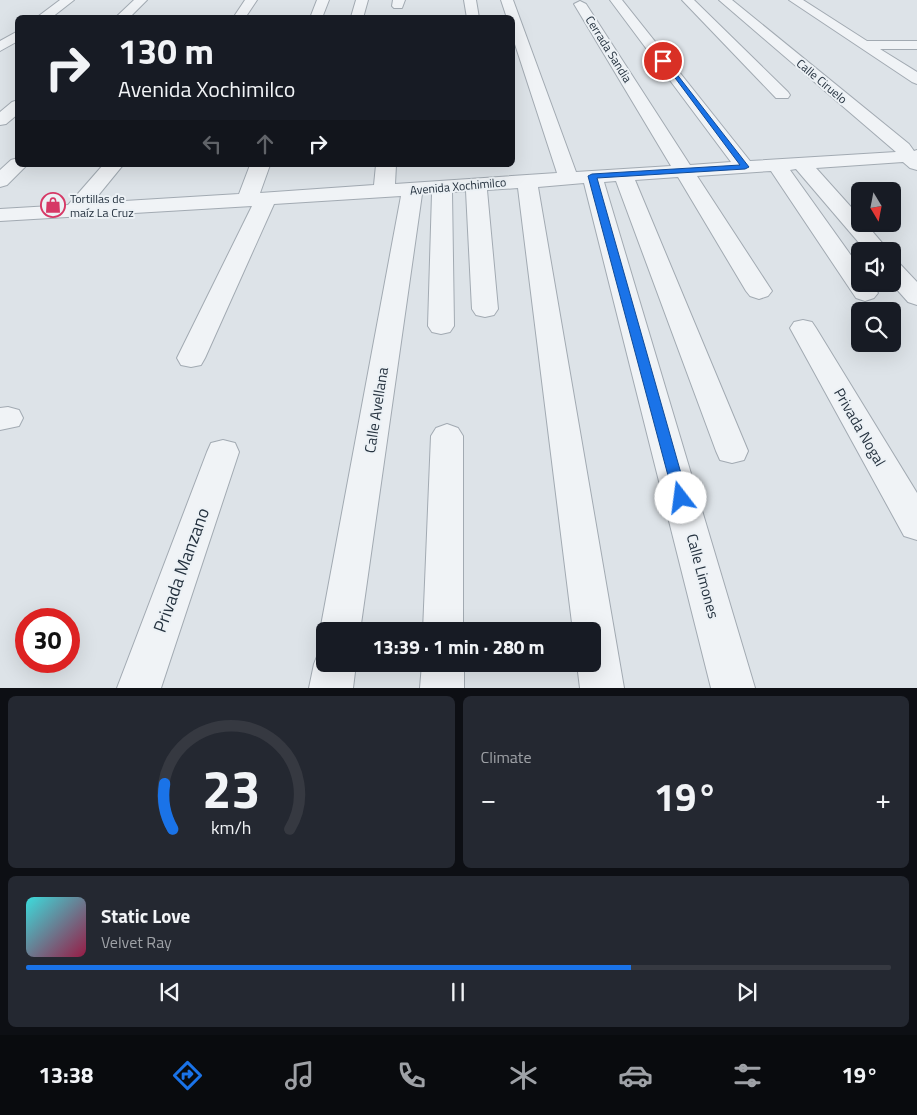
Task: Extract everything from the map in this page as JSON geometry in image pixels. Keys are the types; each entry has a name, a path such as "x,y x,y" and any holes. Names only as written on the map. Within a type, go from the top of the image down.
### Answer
{"street":[{"path":"46,15 68,0"},
{"path":"124,15 141,0"},
{"path":"241,15 251,0"},
{"path":"317,15 323,0"},
{"path":"358,15 362,0"},
{"path":"470,0 472,15"},
{"name":"Calle Limones","path":"507,0 513,15"},
{"path":"616,0 745,167"},
{"path":"688,0 782,95"},
{"name":"Calle Ciruelo","path":"725,0 914,159"},
{"path":"795,0 917,79"},
{"name":"Cerrada Sandia","path":"580,4 759,291"},
{"name":"Calle Limones","path":"515,19 580,177 733,688"},
{"path":"0,47 15,37"},
{"path":"865,45 917,45"},
{"path":"0,120 15,108"},
{"name":"Avenida Xochimilco","path":"0,215 256,200 684,170 914,159"},
{"path":"801,163 870,242"},
{"path":"777,165 851,272"},
{"path":"0,181 15,167"},
{"path":"74,211 110,167"},
{"path":"190,358 256,200 260,167"},
{"name":"Calle Avellana","path":"341,622 398,190 387,167"},
{"path":"623,174 732,451"},
{"path":"527,180 602,688"},
{"path":"476,184 485,309"},
{"path":"441,326 442,187"},
{"path":"901,279 917,297"},
{"name":"Privada Nogal","path":"803,328 917,525"},
{"path":"443,622 447,436"},
{"name":"Privada Manzano","path":"139,688 223,452"},
{"path":"331,688 333,672"},
{"path":"442,688 443,672"}],"place":[{"name":"Tortillas de maíz La Cruz","path":"53,205"}],"route":[{"path":"663,61 745,167 592,176 681,498"}]}
